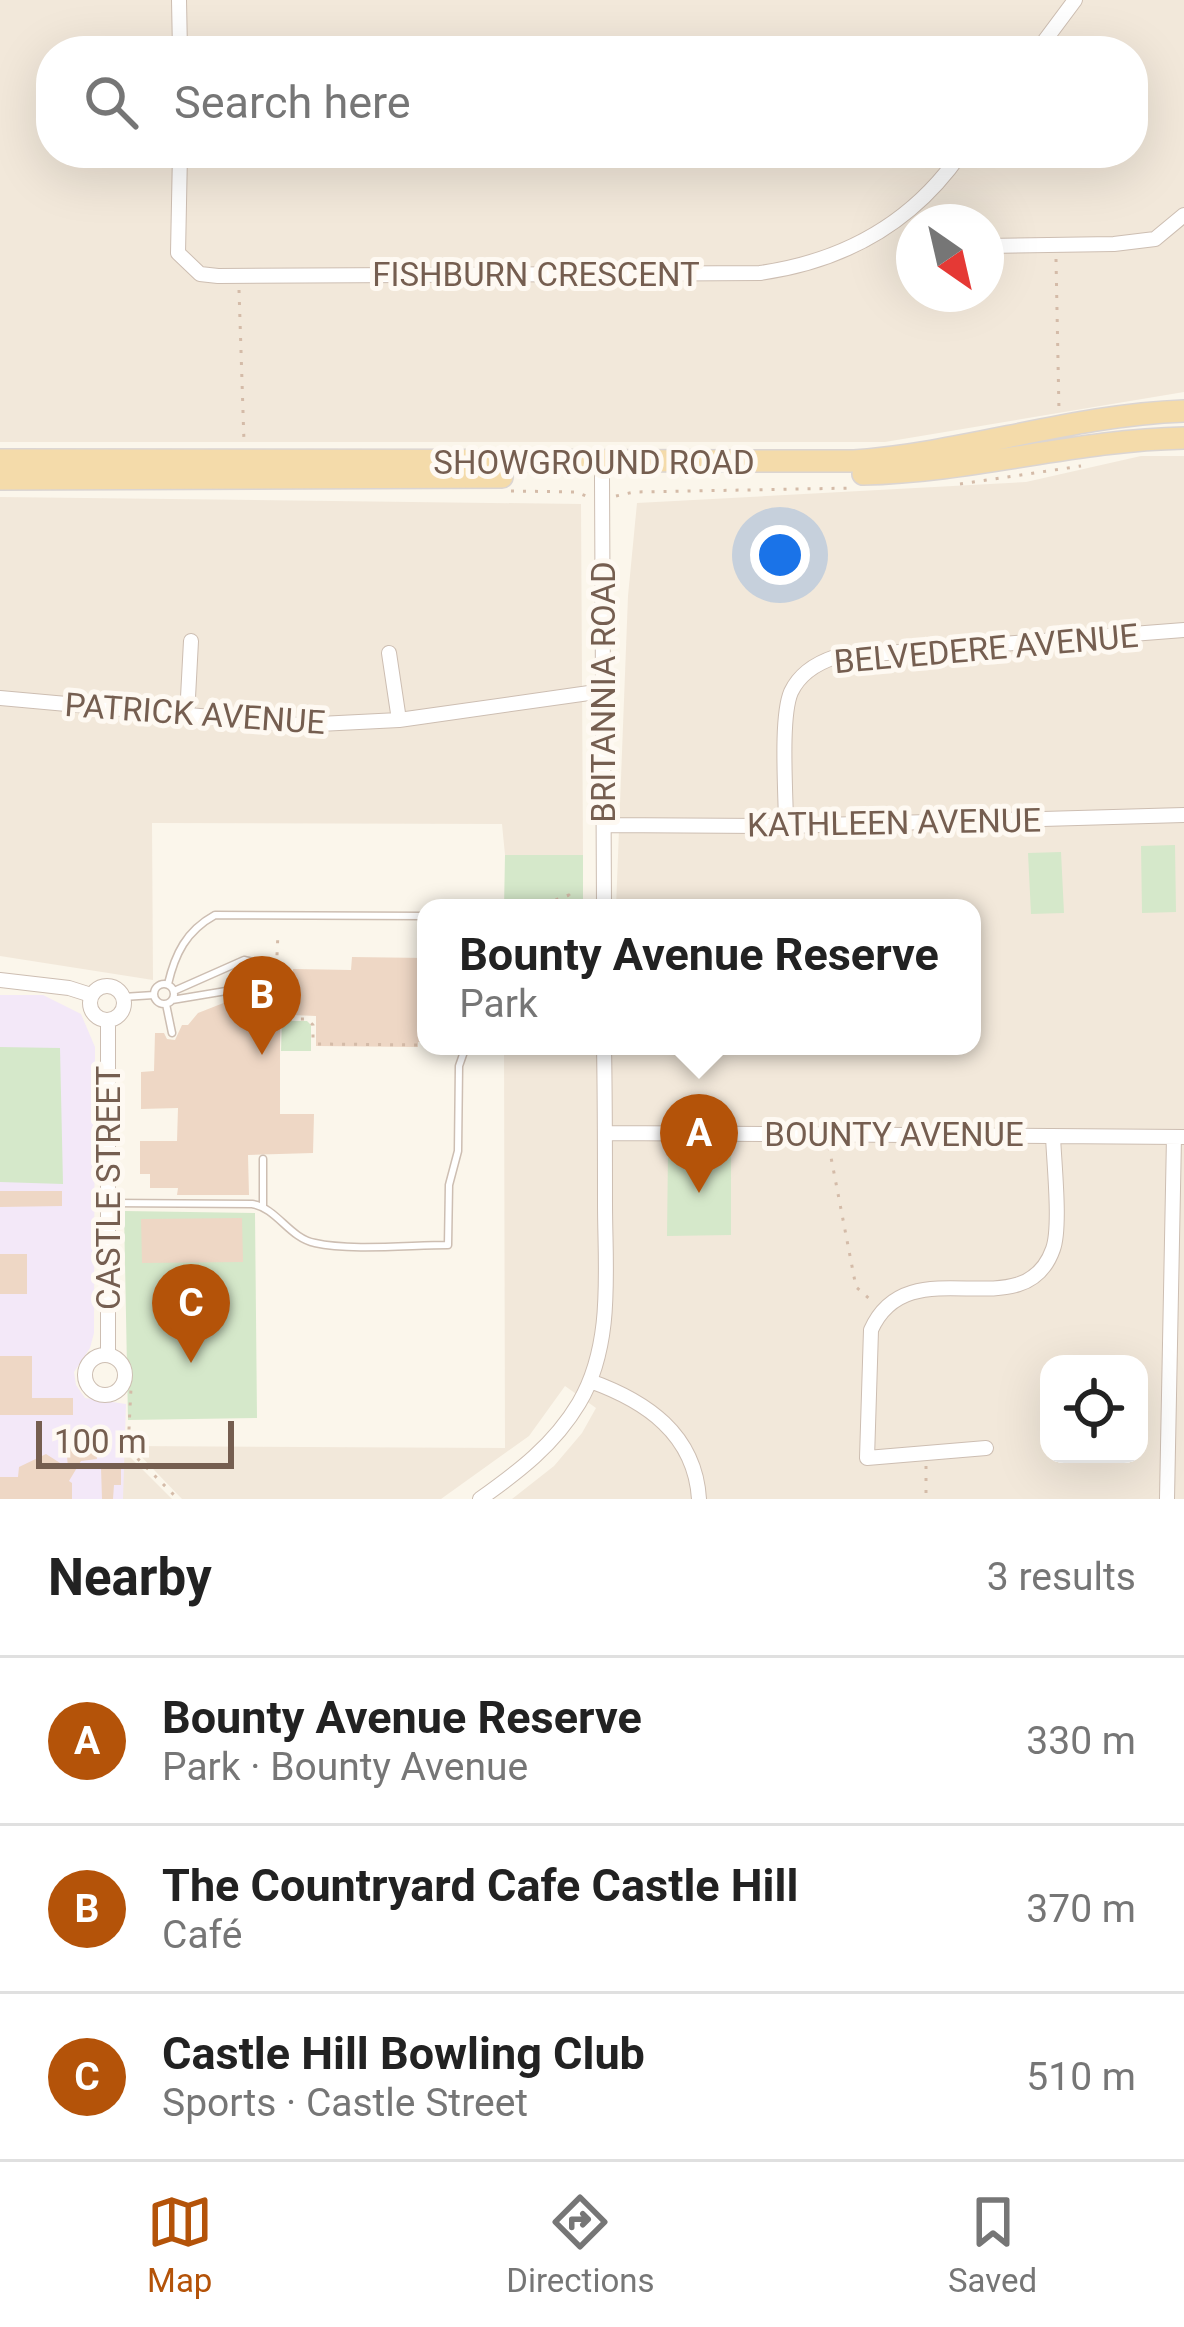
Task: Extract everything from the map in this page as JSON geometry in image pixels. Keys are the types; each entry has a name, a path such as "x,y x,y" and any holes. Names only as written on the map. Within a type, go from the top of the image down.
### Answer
{"main road":[{"name":"SHOWGROUND ROAD","path":"0,460 854,461 954,449 1149,412 1184,411"},
{"name":"SHOWGROUND ROAD","path":"0,479 902,473 1118,441 1184,438"}],"street":[{"path":"179,0 180,36"},
{"path":"1048,36 1075,0"},
{"name":"FISHBURN CRESCENT","path":"180,168 178,253 200,274 760,273 825,260 896,227"},
{"name":"FISHBURN CRESCENT","path":"925,204 951,168"},
{"path":"1004,246 1154,239 1184,215"},
{"name":"BRITANNIA ROAD","path":"602,477 604,899"},
{"name":"BELVEDERE AVENUE","path":"786,826 788,704 799,679 820,662 835,657 1184,630"},
{"path":"187,716 191,641"},
{"path":"389,653 399,720"},
{"name":"PATRICK AVENUE","path":"0,698 299,725 399,720 603,691"},
{"name":"KATHLEEN AVENUE","path":"604,826 1184,815"},
{"path":"0,980 91,995"},
{"path":"104,986 117,988 123,997 122,1012 108,1020 93,1013 91,995 104,986"},
{"name":"CASTLE STREET","path":"108,1020 108,1355"},
{"path":"479,1499 554,1439 590,1381 605,1304 604,1055"},
{"name":"BOUNTY AVENUE","path":"605,1133 1179,1137"},
{"path":"986,1448 867,1457 871,1330 895,1297 912,1289 1012,1286 1042,1268 1055,1243 1053,1136"},
{"path":"1167,1499 1179,1137"},
{"path":"108,1355 122,1366 123,1383 107,1395 89,1388 86,1368 94,1358 108,1355"},
{"path":"590,1381 646,1407 671,1428 688,1450 699,1499"},
{"path":"688,1450 704,1438"}],"lane":[{"path":"172,1033 175,954 197,927 215,915 417,916"},
{"path":"154,995 160,1003 244,960 254,962 260,972 252,994"},
{"path":"154,995 157,987 170,995 226,991"},
{"path":"123,997 154,995"},
{"path":"110,1203 263,1207 314,1244 448,1245 449,1185 458,1151 463,1055"},
{"path":"263,1159 263,1207"}],"path":[{"path":"1056,245 1059,427"},
{"path":"239,276 244,452"},
{"path":"252,994 264,992 276,977 278,933"},
{"path":"264,992 286,1019 307,1019 313,1024 313,1040 318,1045 417,1045"},
{"path":"826,1133 856,1287 882,1310"},
{"path":"123,1383 131,1388 128,1449 178,1499"},
{"path":"926,1453 926,1499"}],"shaded area":[{"path":"0,0 1184,0 1184,392 885,442 0,442"},
{"path":"1141,456 1184,456 1184,1499 512,1499 554,1466 596,1408 565,1386 529,1436 441,1499 182,1499 131,1446 505,1448 504,1055 981,1055 981,899 616,899 628,596 637,503 1026,482"},
{"path":"0,497 581,504 583,855 505,855 502,824 152,823 153,980 0,956"},
{"path":"0,995 43,995 81,1014 95,1047 94,1333 74,1372 85,1398 126,1404 123,1499 0,1499"},
{"path":"123,1450 172,1499 123,1499"}],"green space":[{"path":"1175,845 1176,912 1142,913 1141,846"},
{"path":"1061,852 1064,913 1031,914 1028,853"},
{"path":"505,855 583,855 583,899 504,899"},
{"path":"282,1021 311,1025 311,1051 281,1051"},
{"path":"0,1047 60,1048 63,1184 0,1182"},
{"path":"668,1151 731,1151 731,1235 667,1236"},
{"path":"124,1211 255,1213 257,1418 128,1420"}],"building":[{"path":"352,957 417,958 417,1047 316,1046 316,1016 292,1015 293,969 351,970"},
{"path":"226,978 249,978 242,989 249,997 249,1009 280,1010 280,1114 314,1114 313,1153 248,1155 249,1195 177,1195 178,1188 150,1188 150,1174 140,1174 140,1141 177,1141 178,1108 141,1109 141,1072 154,1071 155,1033 175,1040 182,1025 198,1013 226,1002 233,991"},
{"path":"0,1191 62,1191 62,1206 0,1207"},
{"path":"242,1218 243,1262 142,1263 141,1219"},
{"path":"0,1254 27,1254 27,1294 0,1294"},
{"path":"0,1356 32,1356 32,1398 73,1398 73,1415 0,1415"},
{"path":"95,1442 97,1459 81,1461 69,1481 72,1499 0,1499 0,1477 18,1477 19,1467 46,1454 68,1468 66,1445"},
{"path":"121,1467 121,1485 114,1485 113,1499 102,1499 101,1468"}],"place":[{"name":"The Countryard Cafe Castle Hill","path":"262,1055"},
{"name":"Bounty Avenue Reserve","path":"699,1193"},
{"name":"Castle Hill Bowling Club","path":"191,1363"}]}
